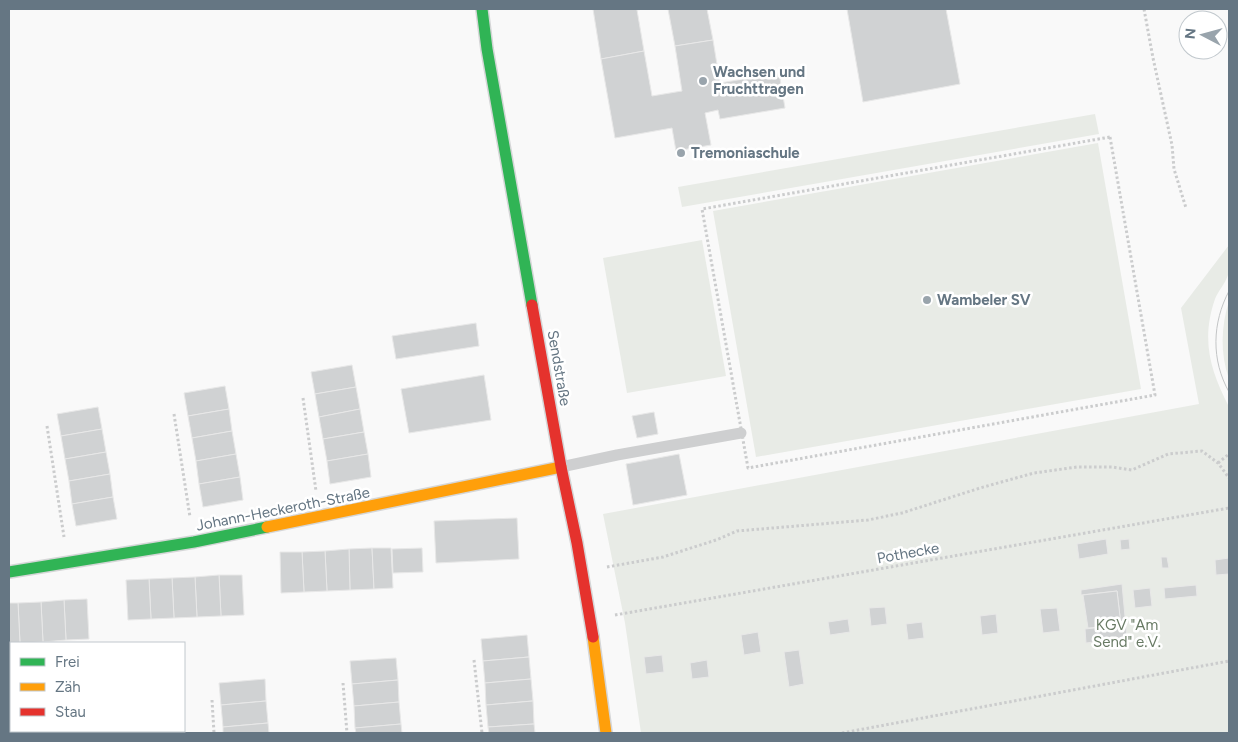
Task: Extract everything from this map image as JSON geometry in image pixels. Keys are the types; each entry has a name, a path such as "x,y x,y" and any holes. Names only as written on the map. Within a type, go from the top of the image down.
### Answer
{"street":[{"name":"Sendstraße","path":"482,9 487,49 561,467 582,572 606,733"},
{"name":"Johann-Heckeroth-Straße","path":"9,572 194,542 561,467"}],"lane":[{"path":"561,467 741,433"}],"path":[{"path":"1144,9 1172,145 1174,169 1186,208"},
{"path":"1110,137 1155,395 748,468 741,433 702,209 1110,137"},
{"path":"303,398 319,517"},
{"path":"174,414 194,542"},
{"path":"48,426 67,562"},
{"path":"582,572 663,557 716,540 737,531 868,520 902,513 1034,473 1077,467 1112,467 1132,470 1168,454 1202,451 1218,463 1229,478"},
{"path":"1218,463 1229,454"},
{"name":"Pothecke","path":"590,619 1229,508"},
{"path":"474,660 482,733"},
{"path":"842,733 1229,661"},
{"path":"343,683 347,733"},
{"path":"212,700 214,733"}],"green space":[{"path":"1095,114 1099,134 682,207 678,187"},
{"name":"Wambeler SV","path":"1098,143 1141,389 756,457 713,211"},
{"path":"702,240 726,376 627,393 603,258"},
{"name":"KGV \"Am Send\" e.V.","path":"1229,245 1229,272 1215,299 1208,341 1217,380 1229,407 1229,733 641,733 625,623 603,514 1199,404 1181,308"},
{"path":"1229,301 1229,379 1224,360 1223,330"}],"building":[{"path":"593,9 644,9 637,10 644,51 601,59"},
{"path":"668,9 707,9 713,40 675,46"},
{"path":"847,9 946,9 960,84 863,102"},
{"path":"713,40 720,83 779,73 785,108 720,119 718,110 705,113 711,145 676,151 672,128 615,138 601,59 644,51 652,96 682,91 675,46"},
{"path":"476,323 479,346 396,359 392,336"},
{"path":"352,365 356,387 315,394 311,372"},
{"path":"484,375 491,420 409,433 401,389"},
{"path":"225,386 229,409 188,416 184,393"},
{"path":"356,387 360,409 319,417 315,394"},
{"path":"98,407 102,429 61,436 57,414"},
{"path":"229,409 232,431 192,438 188,416"},
{"path":"360,409 364,432 323,439 319,417"},
{"path":"654,412 658,434 637,438 632,416"},
{"path":"102,429 106,452 65,459 61,436"},
{"path":"232,431 236,454 196,461 192,438"},
{"path":"364,432 368,454 327,461 323,439"},
{"path":"106,452 110,474 69,481 65,459"},
{"path":"236,454 240,477 199,484 196,461"},
{"path":"368,454 371,477 330,484 327,461"},
{"path":"679,454 687,495 633,505 626,464"},
{"path":"110,474 113,497 72,504 69,481"},
{"path":"240,477 243,500 203,507 199,484"},
{"path":"113,497 117,519 76,526 72,504"},
{"path":"517,518 519,559 436,563 434,521"},
{"path":"1106,539 1108,554 1079,559 1077,544"},
{"path":"1129,539 1130,549 1121,550 1120,540"},
{"path":"372,548 374,589 350,590 349,549"},
{"path":"372,548 391,548 393,588 374,589"},
{"path":"422,548 423,572 393,573 392,549"},
{"path":"349,549 350,590 327,591 325,551"},
{"path":"325,551 327,591 304,592 302,552"},
{"path":"280,552 302,552 304,592 281,593"},
{"path":"1161,557 1167,557 1169,568 1162,568"},
{"path":"1229,558 1229,574 1216,575 1215,560"},
{"path":"219,575 242,575 244,615 221,616"},
{"path":"219,575 221,616 197,617 195,577"},
{"path":"195,577 197,617 174,618 172,578"},
{"path":"172,578 174,618 151,619 149,579"},
{"path":"149,579 151,619 128,620 126,580"},
{"path":"1122,584 1127,638 1086,643 1085,629 1121,625 1117,591 1081,595 1081,590"},
{"path":"1196,585 1197,596 1165,599 1164,588"},
{"path":"1150,588 1152,606 1135,608 1133,590"},
{"path":"1117,591 1121,625 1088,628 1083,595"},
{"path":"87,599 89,639 66,640 64,600"},
{"path":"64,600 66,640 43,642 41,602"},
{"path":"41,602 43,642 20,642 18,603"},
{"path":"9,603 18,603 20,642 10,642 9,644"},
{"path":"885,607 887,624 871,626 869,608"},
{"path":"1057,608 1060,631 1043,633 1040,609"},
{"path":"996,614 998,633 982,635 980,616"},
{"path":"848,619 850,632 830,635 828,622"},
{"path":"922,622 924,638 908,640 906,624"},
{"path":"758,632 761,652 744,655 741,635"},
{"path":"527,635 529,657 483,661 481,639"},
{"path":"799,650 804,684 789,687 784,652"},
{"path":"662,655 664,672 646,674 644,657"},
{"path":"529,657 531,679 485,683 483,661"},
{"path":"396,658 398,680 352,684 350,661"},
{"path":"707,660 709,677 692,679 690,663"},
{"path":"265,679 266,701 221,705 219,683"},
{"path":"531,679 533,701 486,705 485,683"},
{"path":"398,680 399,702 354,706 352,684"},
{"path":"266,701 268,723 223,727 221,705"},
{"path":"533,701 534,724 488,727 486,705"},
{"path":"399,702 401,724 355,728 354,706"},
{"path":"268,723 269,733 223,733 223,727"},
{"path":"401,724 402,733 356,733 355,728"},
{"path":"534,724 535,733 489,733 488,727"},
{"path":"90,732 135,732 135,733"}],"tram line":[{"path":"1229,291 1219,316 1216,342 1219,367 1229,392"}],"traffic: fast":[{"path":"482,9 487,49 532,305"},
{"path":"9,572 194,542 267,527"}],"traffic: slow":[{"path":"267,527 561,467"},
{"path":"593,637 606,733"}],"traffic: jam":[{"path":"532,305 593,637"}],"place":[{"name":"Wachsen und Fruchttragen","path":"703,81"},
{"name":"Tremoniaschule","path":"681,153"},
{"name":"Wambeler SV","path":"927,300"}]}
